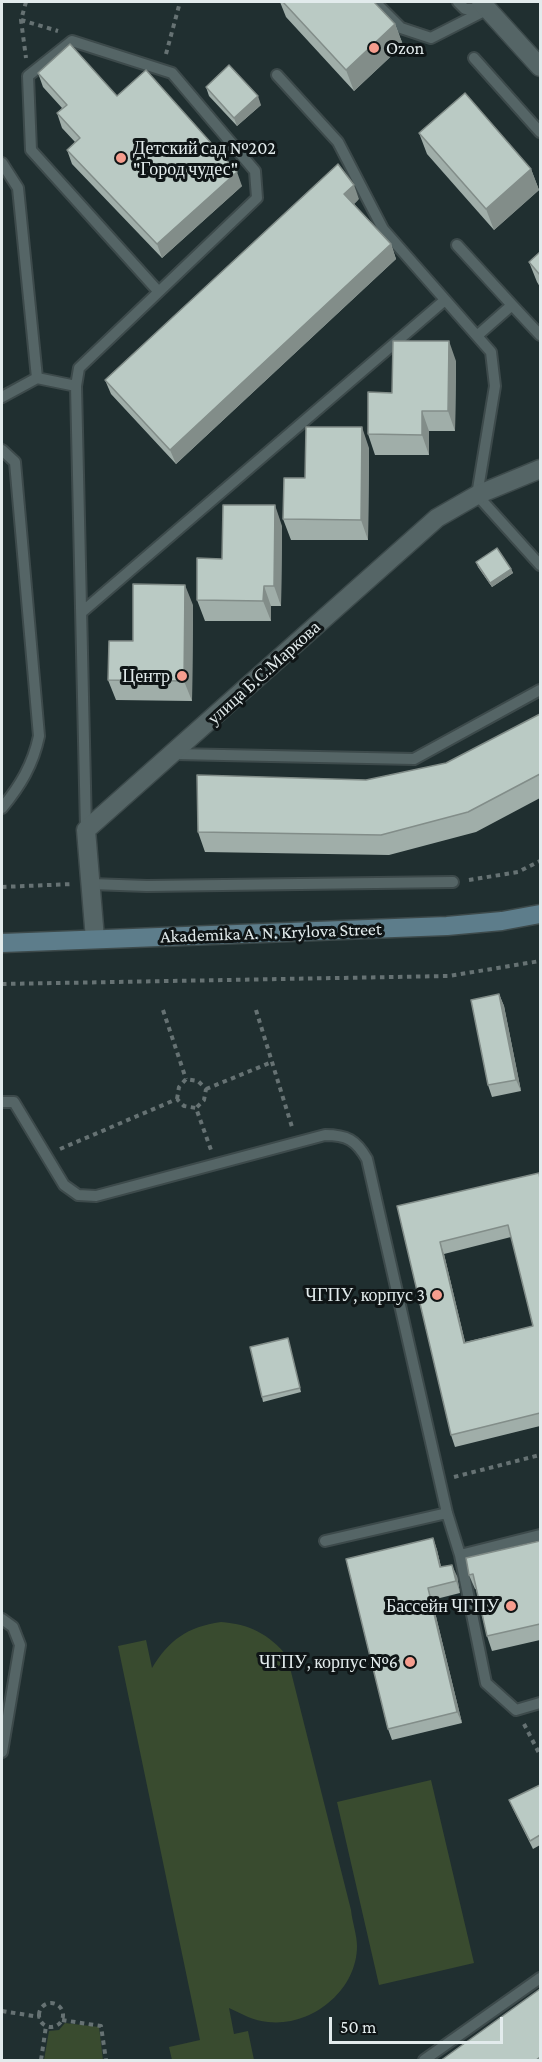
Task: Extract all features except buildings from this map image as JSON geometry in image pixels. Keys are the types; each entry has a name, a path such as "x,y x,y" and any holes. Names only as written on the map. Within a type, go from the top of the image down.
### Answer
{"main road":[{"name":"Akademika A. N. Krylova Street","path":"2,943 447,926 502,921 540,914"}],"street":[{"path":"485,5 540,67"},
{"name":"улица Б.С.Маркова","path":"86,830 175,754 436,518 477,495 540,469"},
{"path":"86,830 84,884 95,939"}],"lane":[{"path":"375,2 401,28 431,38 485,5"},
{"path":"458,2 465,9 485,5"},
{"path":"86,830 76,386 78,368 256,198 255,171 172,73 72,41 28,76 31,150 158,291"},
{"path":"474,58 540,132"},
{"path":"277,75 338,142 382,229 491,352 495,386 477,495 540,565"},
{"path":"2,163 18,188 37,378"},
{"path":"457,245 540,335"},
{"path":"82,612 445,300"},
{"path":"478,335 512,305"},
{"path":"2,397 37,378 76,386"},
{"path":"2,450 15,462 39,736 34,757 16,790 2,808"},
{"path":"175,754 414,759 540,690"},
{"path":"84,884 147,886 453,882"},
{"path":"2,1102 14,1102 64,1185 78,1195 96,1196 325,1135 342,1135 358,1143 367,1159 447,1514 460,1556 486,1683 516,1710 540,1703"},
{"path":"325,1541 447,1514"},
{"path":"460,1556 540,1535"},
{"path":"2,1619 13,1627 20,1645 2,1752"},
{"path":"424,2061 540,1978"}],"path":[{"path":"26,2 21,20 28,76"},
{"path":"453,882 518,872 540,861"},
{"path":"2,887 84,884"},
{"path":"2,984 448,976 540,961"},
{"path":"163,1010 186,1079"},
{"path":"256,1010 296,1143"},
{"path":"206,1089 272,1062"},
{"path":"186,1079 198,1081 206,1089"},
{"path":"177,1099 179,1087 186,1079"},
{"path":"196,1108 204,1100 206,1089"},
{"path":"177,1099 184,1106 196,1108"},
{"path":"46,1155 177,1099"},
{"path":"196,1108 216,1164"},
{"path":"440,1480 540,1455"},
{"path":"516,1710 540,1755"},
{"path":"40,2017 43,2006 55,2004 61,2008 62,2020"},
{"path":"2,2011 40,2017 46,2026 41,2061"},
{"path":"46,2026 54,2027 62,2020 101,2026 106,2061"}],"green space":[{"path":"221,1622 241,1625 258,1631 287,1656 351,1910 357,1946 355,1962 349,1978 329,2003 315,2012 300,2019 268,2022 253,2019 229,2008 234,2034 248,2031 254,2060 172,2060 169,2047 200,2040 118,1646 146,1640 152,1668 172,1642 180,1636 198,1627"},
{"path":"431,1780 474,1963 379,1985 337,1802"},
{"path":"65,2023 99,2027 103,2060 44,2060 49,2031 59,2030"}],"place":[{"name":"Ozon","path":"374,48"},
{"name":"Детский сад №202 \"Город чудес\"","path":"121,158"},
{"name":"Центр","path":"182,676"},
{"name":"ЧГПУ, корпус 3","path":"437,1295"},
{"name":"Бассейн ЧГПУ","path":"511,1606"},
{"name":"ЧГПУ, корпус №6","path":"410,1662"}]}
